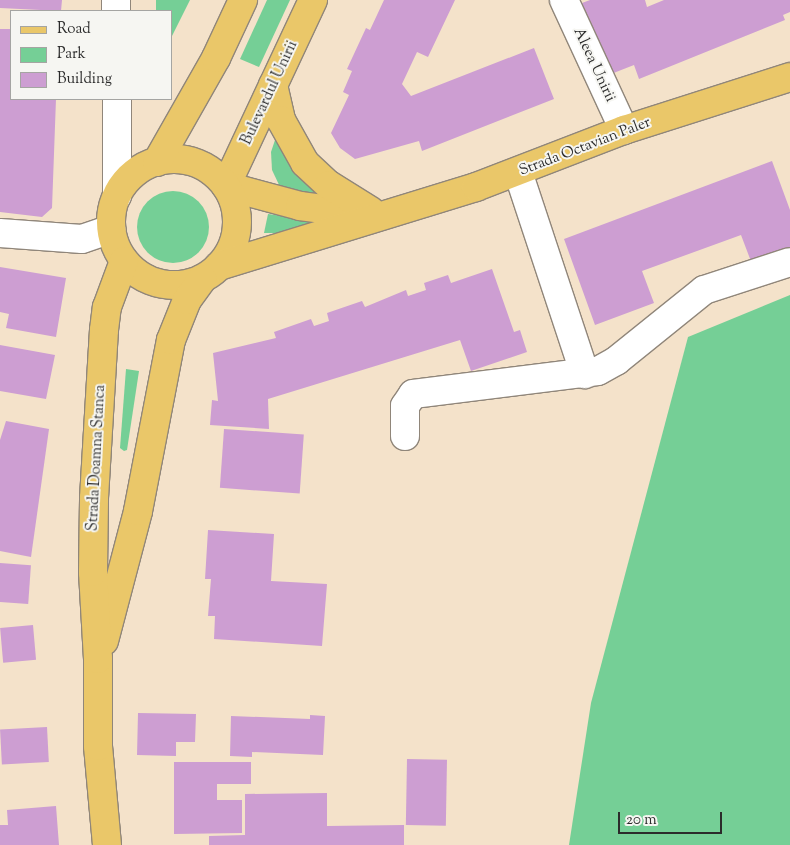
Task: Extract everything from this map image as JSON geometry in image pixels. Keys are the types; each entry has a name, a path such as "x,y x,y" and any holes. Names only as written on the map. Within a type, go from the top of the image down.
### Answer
{"main road":[{"path":"157,162 216,58 243,0"},
{"name":"Bulevardul Unirii","path":"226,186 312,0"},
{"name":"Strada Octavian Paler","path":"210,273 379,216 518,172 624,130 790,77"},
{"path":"273,84 281,120 305,163 329,185 379,216"},
{"path":"177,159 196,163 213,172 226,186 235,206 237,228 231,248 210,273 181,285 159,284 140,276 124,261 111,228 117,196 133,175 157,162 177,159"},
{"path":"226,186 329,211 379,216"},
{"name":"Strada Doamna Stanca","path":"107,845 98,746 98,659 92,572 96,442 107,307 124,261"},
{"name":"Strada Doamna Stanca","path":"98,659 138,511 171,340 187,300 210,273"}],"street":[{"name":"Aleea Unirii","path":"564,0 624,130"},
{"path":"117,100 117,196"},
{"path":"518,172 585,374"},
{"path":"0,234 82,239 111,228"},
{"path":"405,436 405,406 413,394 585,374 616,361 704,290 790,262"}],"green space":[{"path":"156,0 190,0 172,36 172,10 156,10"},
{"path":"267,0 290,0 259,67 240,59"},
{"path":"277,134 334,197 303,196 281,189 272,170 271,152"},
{"path":"173,191 187,194 199,201 206,213 209,227 206,241 199,253 187,260 173,263 159,260 147,253 140,241 137,227 140,213 147,201 159,194"},
{"path":"268,214 320,223 285,233 264,233"},
{"path":"790,295 790,845 569,845 591,703 688,337"},
{"path":"126,369 139,371 127,450 124,451 120,448"}],"building":[{"path":"0,0 62,0 61,10 0,8"},
{"path":"384,0 455,0 428,57 417,52 402,84 411,96 534,48 554,99 422,151 419,141 355,159 340,148 331,133 349,95 343,92 352,71 347,69 366,28 370,30"},
{"path":"590,0 645,0 647,7 664,0 790,0 790,12 783,15 785,20 639,79 634,65 611,74 582,3"},
{"path":"0,29 10,29 10,100 56,100 52,208 42,217 0,212"},
{"path":"772,161 790,210 790,250 752,264 741,235 642,271 654,303 595,325 564,239"},
{"path":"0,267 66,278 56,337 6,328 9,314 0,312"},
{"path":"492,269 514,332 520,330 527,352 471,371 460,340 268,399 269,429 210,425 212,400 218,401 213,353 276,338 274,332 311,319 314,326 329,321 327,313 362,301 365,307 406,290 408,296 426,290 424,283 448,275 451,283"},
{"path":"0,345 55,355 46,399 0,391"},
{"path":"6,421 49,429 31,557 0,551 0,440"},
{"path":"224,429 304,435 300,493 220,488"},
{"path":"208,530 274,534 271,581 327,584 322,646 214,639 215,616 208,616 211,579 205,579"},
{"path":"0,563 31,565 28,604 0,602"},
{"path":"33,625 36,660 3,663 0,628"},
{"path":"138,713 196,714 195,742 176,742 176,756 137,755"},
{"path":"310,715 325,716 323,755 252,752 252,757 230,756 231,716 310,719"},
{"path":"47,727 49,762 2,764 0,729"},
{"path":"407,759 447,760 446,826 406,825"},
{"path":"174,762 251,762 251,784 217,784 217,800 242,800 242,833 174,834"},
{"path":"327,793 327,826 404,825 404,845 209,845 209,836 245,835 245,794"},
{"path":"56,806 59,845 0,845 0,825 8,825 7,810"}]}
